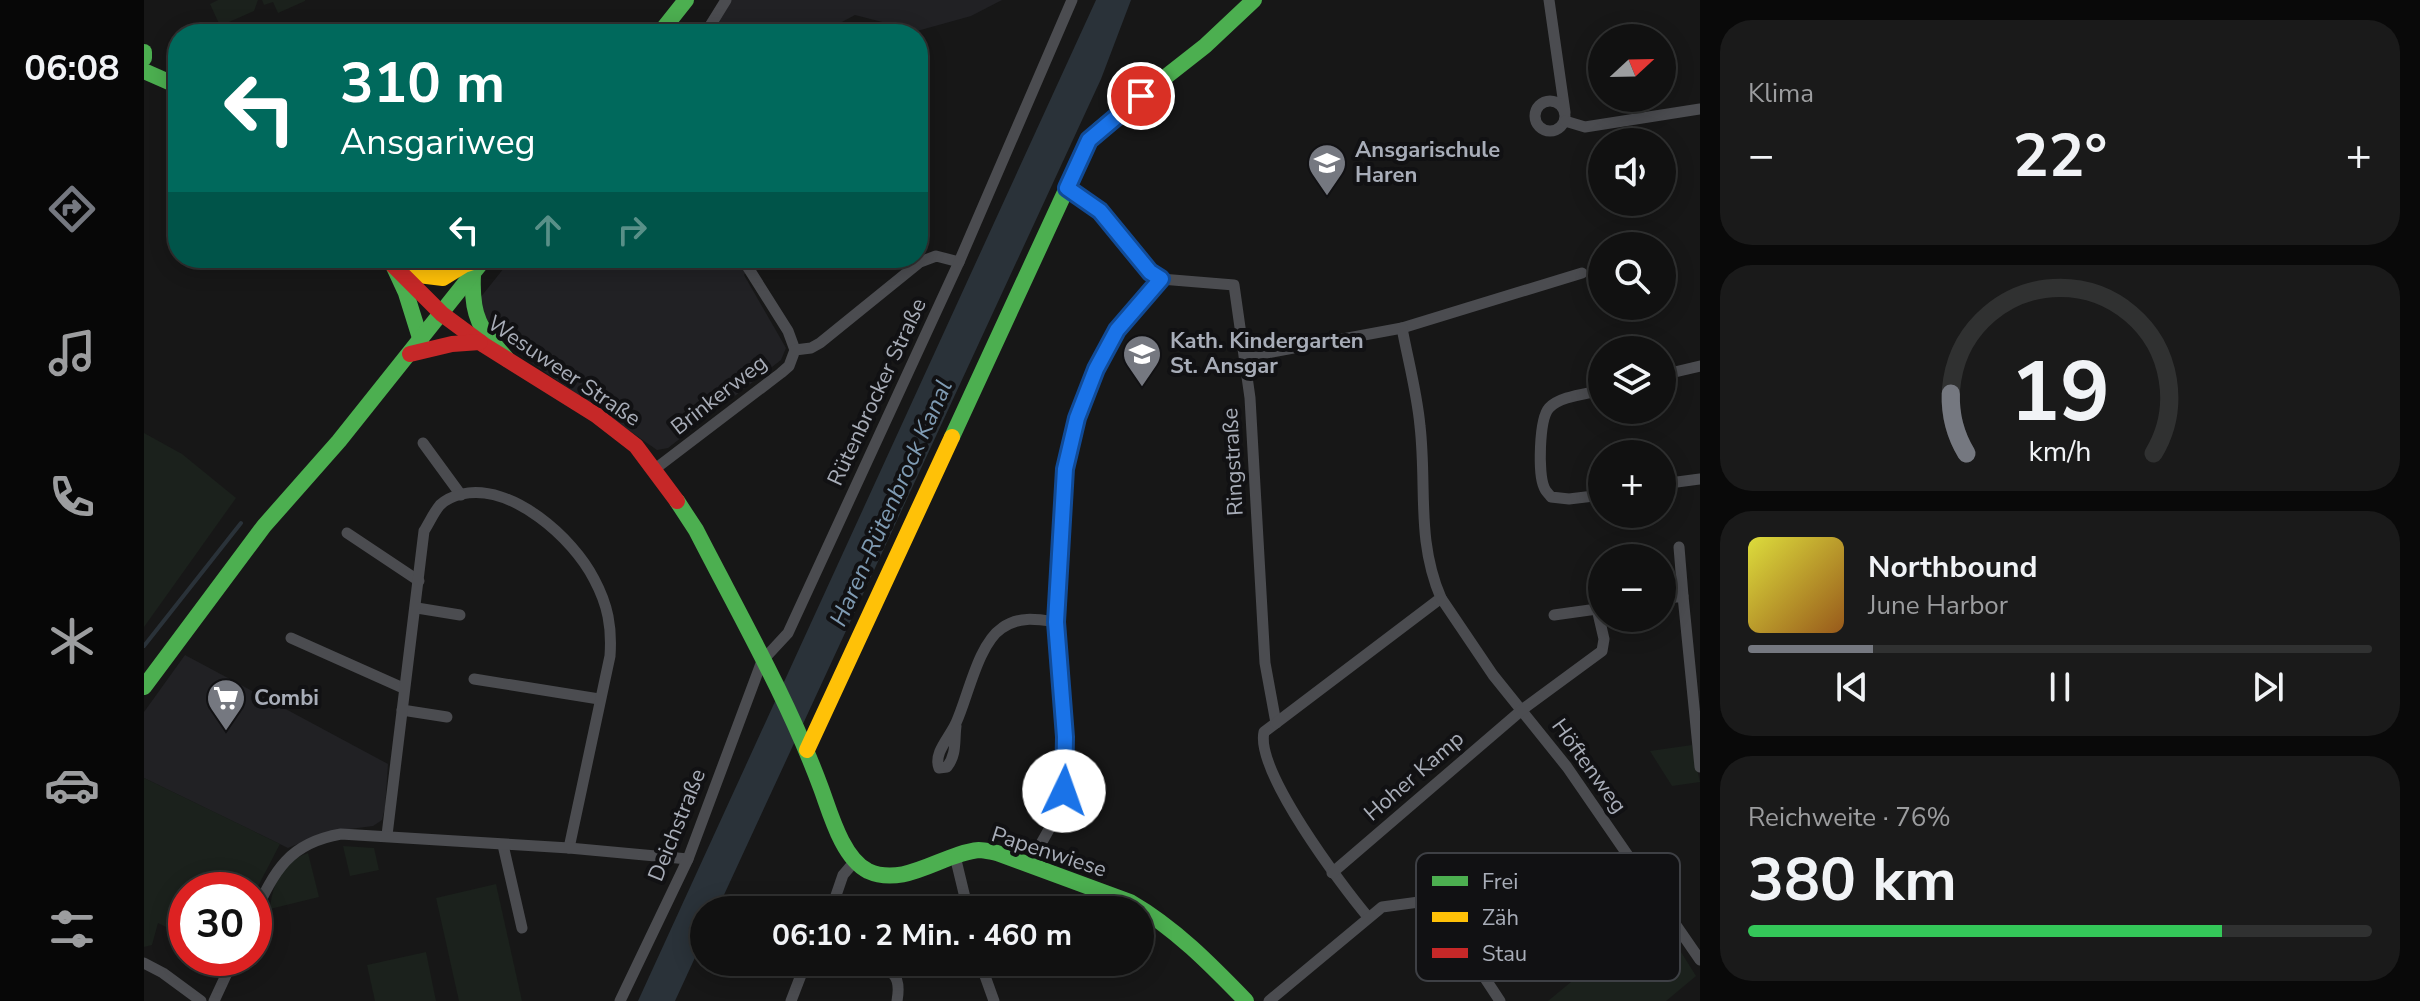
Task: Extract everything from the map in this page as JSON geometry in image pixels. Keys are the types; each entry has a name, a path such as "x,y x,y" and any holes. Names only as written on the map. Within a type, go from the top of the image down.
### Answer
{"main road":[{"path":"667,24 686,0"},
{"path":"804,744 1089,140 1205,46 1254,0"},
{"path":"144,52 144,58"},
{"path":"144,71 168,82"},
{"path":"395,268 406,293 416,348"},
{"name":"Wesuweer Straße","path":"397,268 442,314 480,342 607,423 636,446 655,469 696,530 804,744 837,833 855,861"},
{"path":"405,268 443,278 459,268"},
{"path":"144,687 264,526 416,348 478,268"},
{"path":"473,274 471,301 476,324 507,359"},
{"path":"416,348 429,350 442,344 480,342"},
{"name":"Papenwiese","path":"855,861 868,871 889,875 921,869 980,850 1029,865 1130,902 1148,912 1194,948 1246,1001"}],"street":[{"path":"711,24 726,0"},
{"name":"Rütenbrocker Straße","path":"762,661 788,633 959,262 1072,0"},
{"path":"1549,0 1565,117 1585,127 1700,109"},
{"path":"1029,865 1061,808 1066,774 1056,622 1065,469 1077,418 1096,369 1117,330 1161,279 1150,272 1100,211 1067,188"},
{"name":"Brinkerweg","path":"928,257 947,257 959,262"},
{"path":"748,268 788,331 795,350"},
{"name":"Brinkerweg","path":"655,469 781,373 789,366 795,350 820,343 913,268"},
{"path":"1245,357 1402,328 1582,273"},
{"name":"Ringstraße","path":"1161,279 1234,285 1250,398 1262,635 1276,723 1269,727 1263,739 1271,769 1312,843 1368,917"},
{"path":"1276,723 1441,598 1431,575 1425,545 1420,426 1402,328"},
{"path":"1676,372 1700,366"},
{"path":"1588,394 1549,408 1542,424 1541,453 1544,489 1551,497 1588,497"},
{"path":"423,443 461,495"},
{"path":"1676,482 1700,479"},
{"path":"387,835 424,531 441,505 461,495 476,492 513,501 533,513 565,541 592,575 608,612 612,635 610,656 569,848"},
{"path":"347,533 419,581"},
{"path":"1679,547 1700,767"},
{"path":"1676,597 1683,596"},
{"name":"Höftenweg","path":"1441,598 1493,675 1523,709 1627,853"},
{"path":"417,608 460,615"},
{"path":"1554,615 1588,611"},
{"path":"956,726 987,644 999,630 1015,621 1031,618 1056,622"},
{"name":"Hoher Kamp","path":"1332,873 1523,709 1602,651 1603,632"},
{"path":"291,638 403,688"},
{"name":"Deichstraße","path":"620,1001 688,859 762,661"},
{"path":"474,679 599,699"},
{"path":"402,710 447,717"},
{"path":"272,878 285,860 303,846 320,837 341,834 569,848 688,859"},
{"path":"503,845 522,928"},
{"path":"955,856 965,896"},
{"path":"836,896 843,875 855,861"},
{"path":"1269,1001 1368,917 1391,904 1416,902"},
{"name":"Höftenweg","path":"1680,931 1700,960"},
{"path":"144,963 201,1001"},
{"path":"214,1001 226,976"},
{"path":"791,1001 801,976"},
{"path":"896,976 899,989 897,1001"},
{"path":"985,976 994,1001"},
{"path":"1487,981 1500,1001"}],"shaded area":[{"path":"218,0 258,0 254,11 225,24 219,24 210,4"},
{"path":"262,0 305,1 278,13 273,2 264,5"},
{"path":"722,0 1002,0 971,16 928,28 928,24 890,24 855,15 841,24 704,24"},
{"path":"504,268 750,268 744,275 786,348 781,360 668,448 657,450 532,363 486,319 480,298"},
{"path":"144,433 182,454 236,498 144,627"},
{"path":"185,655 388,764 382,820 373,826 327,832 288,848 144,778 144,712"},
{"path":"1692,745 1700,782 1672,786 1650,751"},
{"path":"144,778 280,844 265,872 168,872 168,928 158,923 152,945 144,947"},
{"path":"343,846 374,848 379,870 350,876"},
{"path":"308,853 319,897 272,909 273,891 280,875 299,857"},
{"path":"496,884 522,1001 459,1001 436,898"},
{"path":"1680,950 1696,976 1666,1001 1548,1001 1572,981 1680,981"},
{"path":"426,952 436,1001 375,1001 367,965"}],"water":[{"name":"Haren-Rütenbrock Kanal","path":"1096,0 1131,0 1101,79 723,896 690,896 690,968 675,1001 638,1001"}],"waterway":[{"path":"144,646 241,523"}],"traffic: fast":[{"path":"667,24 686,0"},
{"path":"952,437 1089,140 1205,46 1254,0"},
{"path":"144,52 144,58"},
{"path":"144,71 168,82"},
{"path":"394,268 421,341"},
{"path":"144,687 264,526 339,441 477,268"},
{"path":"473,275 474,302 479,322 507,359"},
{"path":"677,501 696,530 762,657 794,722 838,834 859,865 882,875 896,875 910,873 965,852 979,850 997,853 1130,902 1177,935 1246,1001"}],"traffic: slow":[{"path":"402,273 443,278 459,268"},
{"path":"807,750 952,437"}],"traffic: jam":[{"path":"396,268 442,314 484,345 596,415 636,446 677,501"},
{"path":"410,354 452,344 480,342"}],"place":[{"name":"Ansgarischule Haren","path":"1327,197"},
{"name":"Kath. Kindergarten St. Ansgar","path":"1142,388"},
{"name":"Combi","path":"226,732"}],"route":[{"path":"1064,791 1065,737 1056,622 1065,469 1077,418 1096,369 1117,330 1161,279 1150,272 1100,211 1067,188 1089,140 1141,96"}]}
